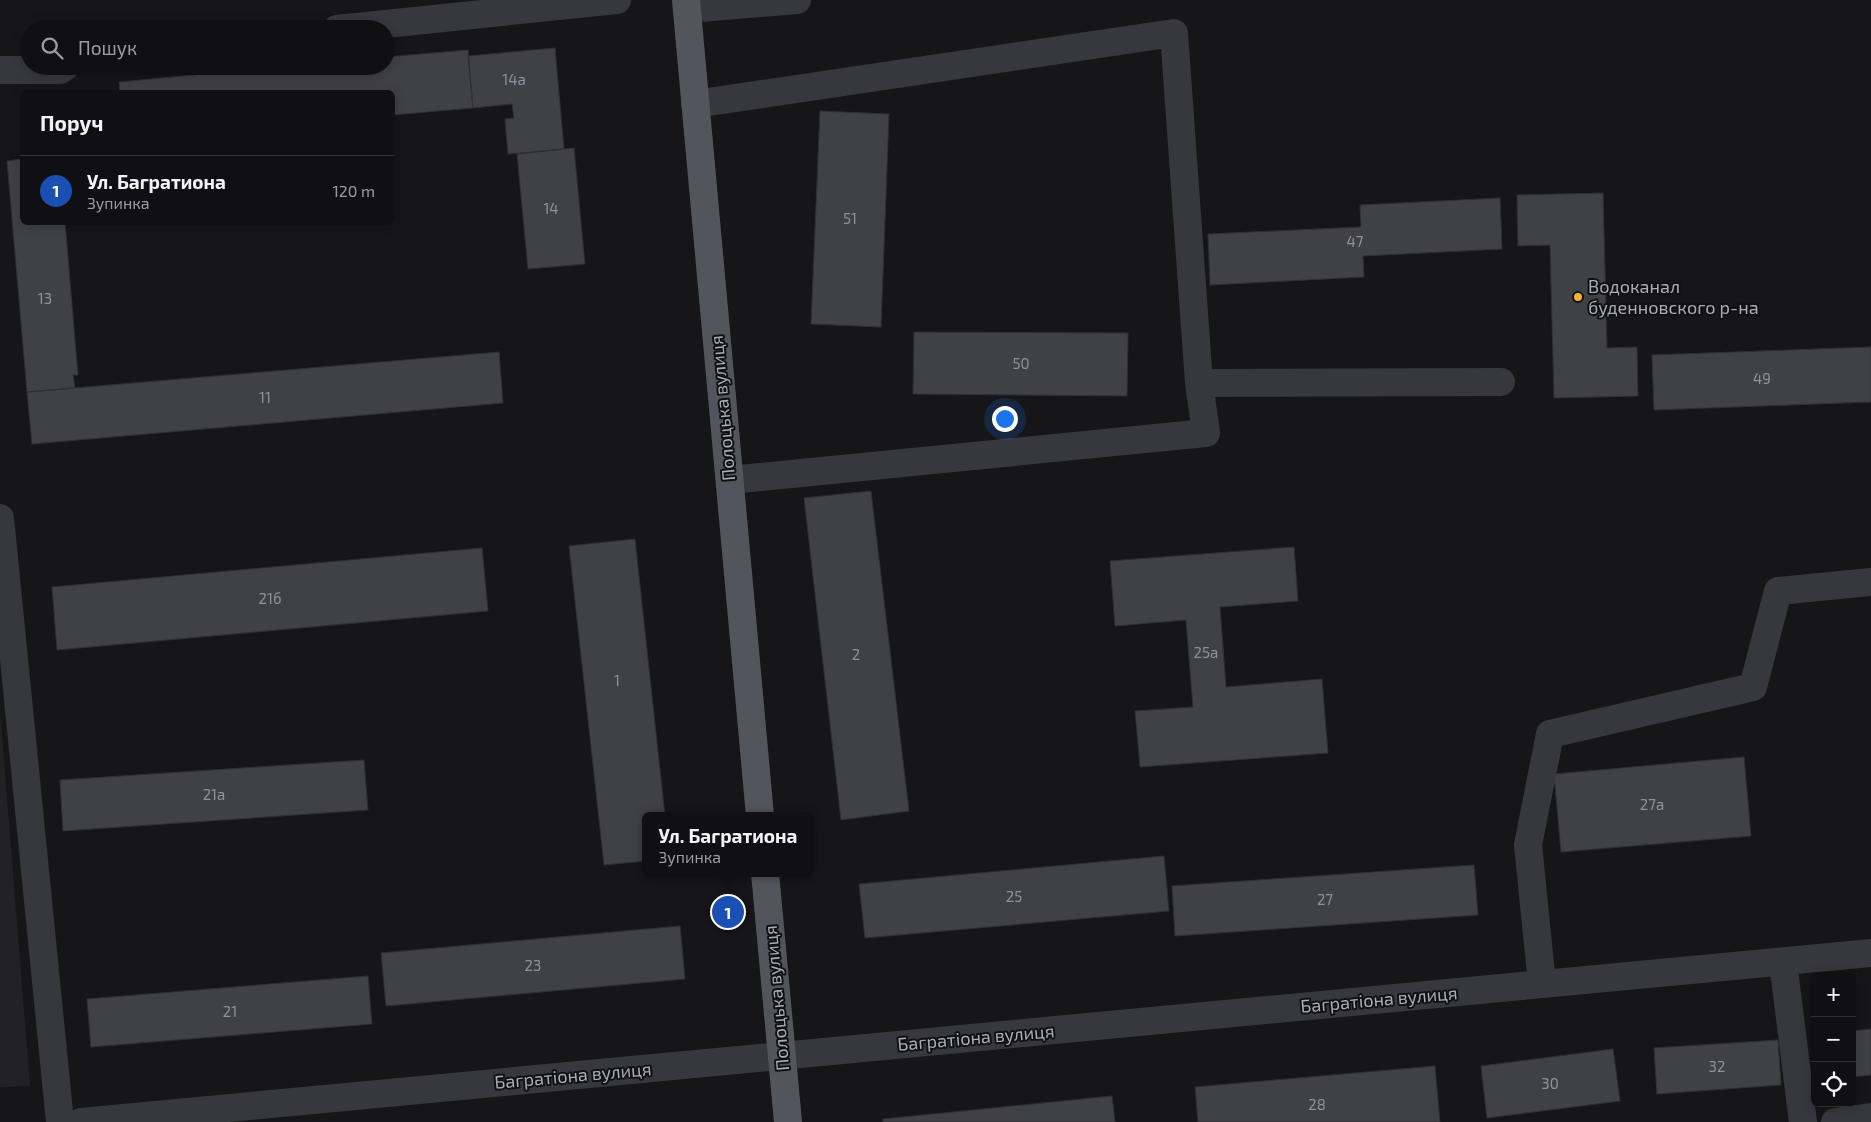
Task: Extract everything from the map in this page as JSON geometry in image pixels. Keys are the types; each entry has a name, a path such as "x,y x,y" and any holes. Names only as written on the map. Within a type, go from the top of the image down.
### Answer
{"main road":[{"name":"Полоцька вулиця","path":"686,5 760,812"},
{"name":"Полоцька вулиця","path":"765,877 788,1122"}],"street":[{"path":"395,23 617,0"},
{"path":"686,5 797,0"},
{"path":"695,104 1174,33 1199,383 1206,433 730,480"},
{"path":"0,70 20,70"},
{"path":"1199,383 1502,382"},
{"path":"0,518 60,1122"},
{"path":"1542,984 1528,845 1550,734 1753,687 1778,591 1871,582"},
{"name":"Багратіона вулиця","path":"81,1122 1871,954"},
{"path":"1783,962 1803,1122"},
{"path":"1834,1122 1871,1117"}],"shaded area":[{"path":"0,710 30,1086 0,1087"}],"building":[{"path":"555,48 564,149 508,154 505,119 514,118 512,104 473,108 468,56"},
{"path":"468,50 473,108 395,115 395,90 120,90 119,82 193,75 395,75 395,56"},
{"path":"820,111 889,114 881,327 811,324"},
{"path":"574,148 585,264 528,269 517,154"},
{"path":"20,159 20,225 65,225 78,375 73,375 75,388 27,392 7,161"},
{"name":"Водоканал буденновского р-на","path":"1603,193 1607,348 1637,347 1638,396 1554,398 1550,245 1518,246 1517,195"},
{"path":"1500,198 1502,249 1363,256 1364,277 1210,285 1208,234 1361,227 1360,205"},
{"path":"914,332 1128,333 1127,396 913,394"},
{"path":"1871,347 1871,402 1654,410 1652,355"},
{"path":"499,352 503,403 32,444 27,392"},
{"path":"871,491 909,811 841,820 804,498"},
{"path":"635,539 665,812 642,812 642,861 604,865 569,546"},
{"path":"1294,547 1298,601 1220,607 1226,687 1322,679 1328,753 1140,767 1135,711 1193,707 1186,620 1115,626 1110,561"},
{"path":"482,548 488,611 57,650 52,587"},
{"path":"1744,757 1751,836 1561,852 1554,774"},
{"path":"364,760 368,810 63,831 60,780"},
{"path":"1164,856 1169,911 865,938 859,884"},
{"path":"1474,865 1478,915 1175,936 1172,886"},
{"path":"680,926 685,979 386,1006 381,953"},
{"path":"368,976 372,1024 91,1047 87,999"},
{"path":"1871,1029 1871,1075 1856,1077 1856,1031"},
{"path":"1778,1040 1781,1085 1657,1094 1654,1048"},
{"path":"1613,1049 1620,1101 1487,1118 1481,1066"},
{"path":"1435,1066 1440,1122 1198,1122 1195,1087"},
{"path":"1112,1096 1115,1122 883,1122 883,1119"}],"place":[{"name":"Водоканал буденновского р-на","path":"1578,297"},
{"name":"Ул. Багратиона","path":"728,912"}]}
